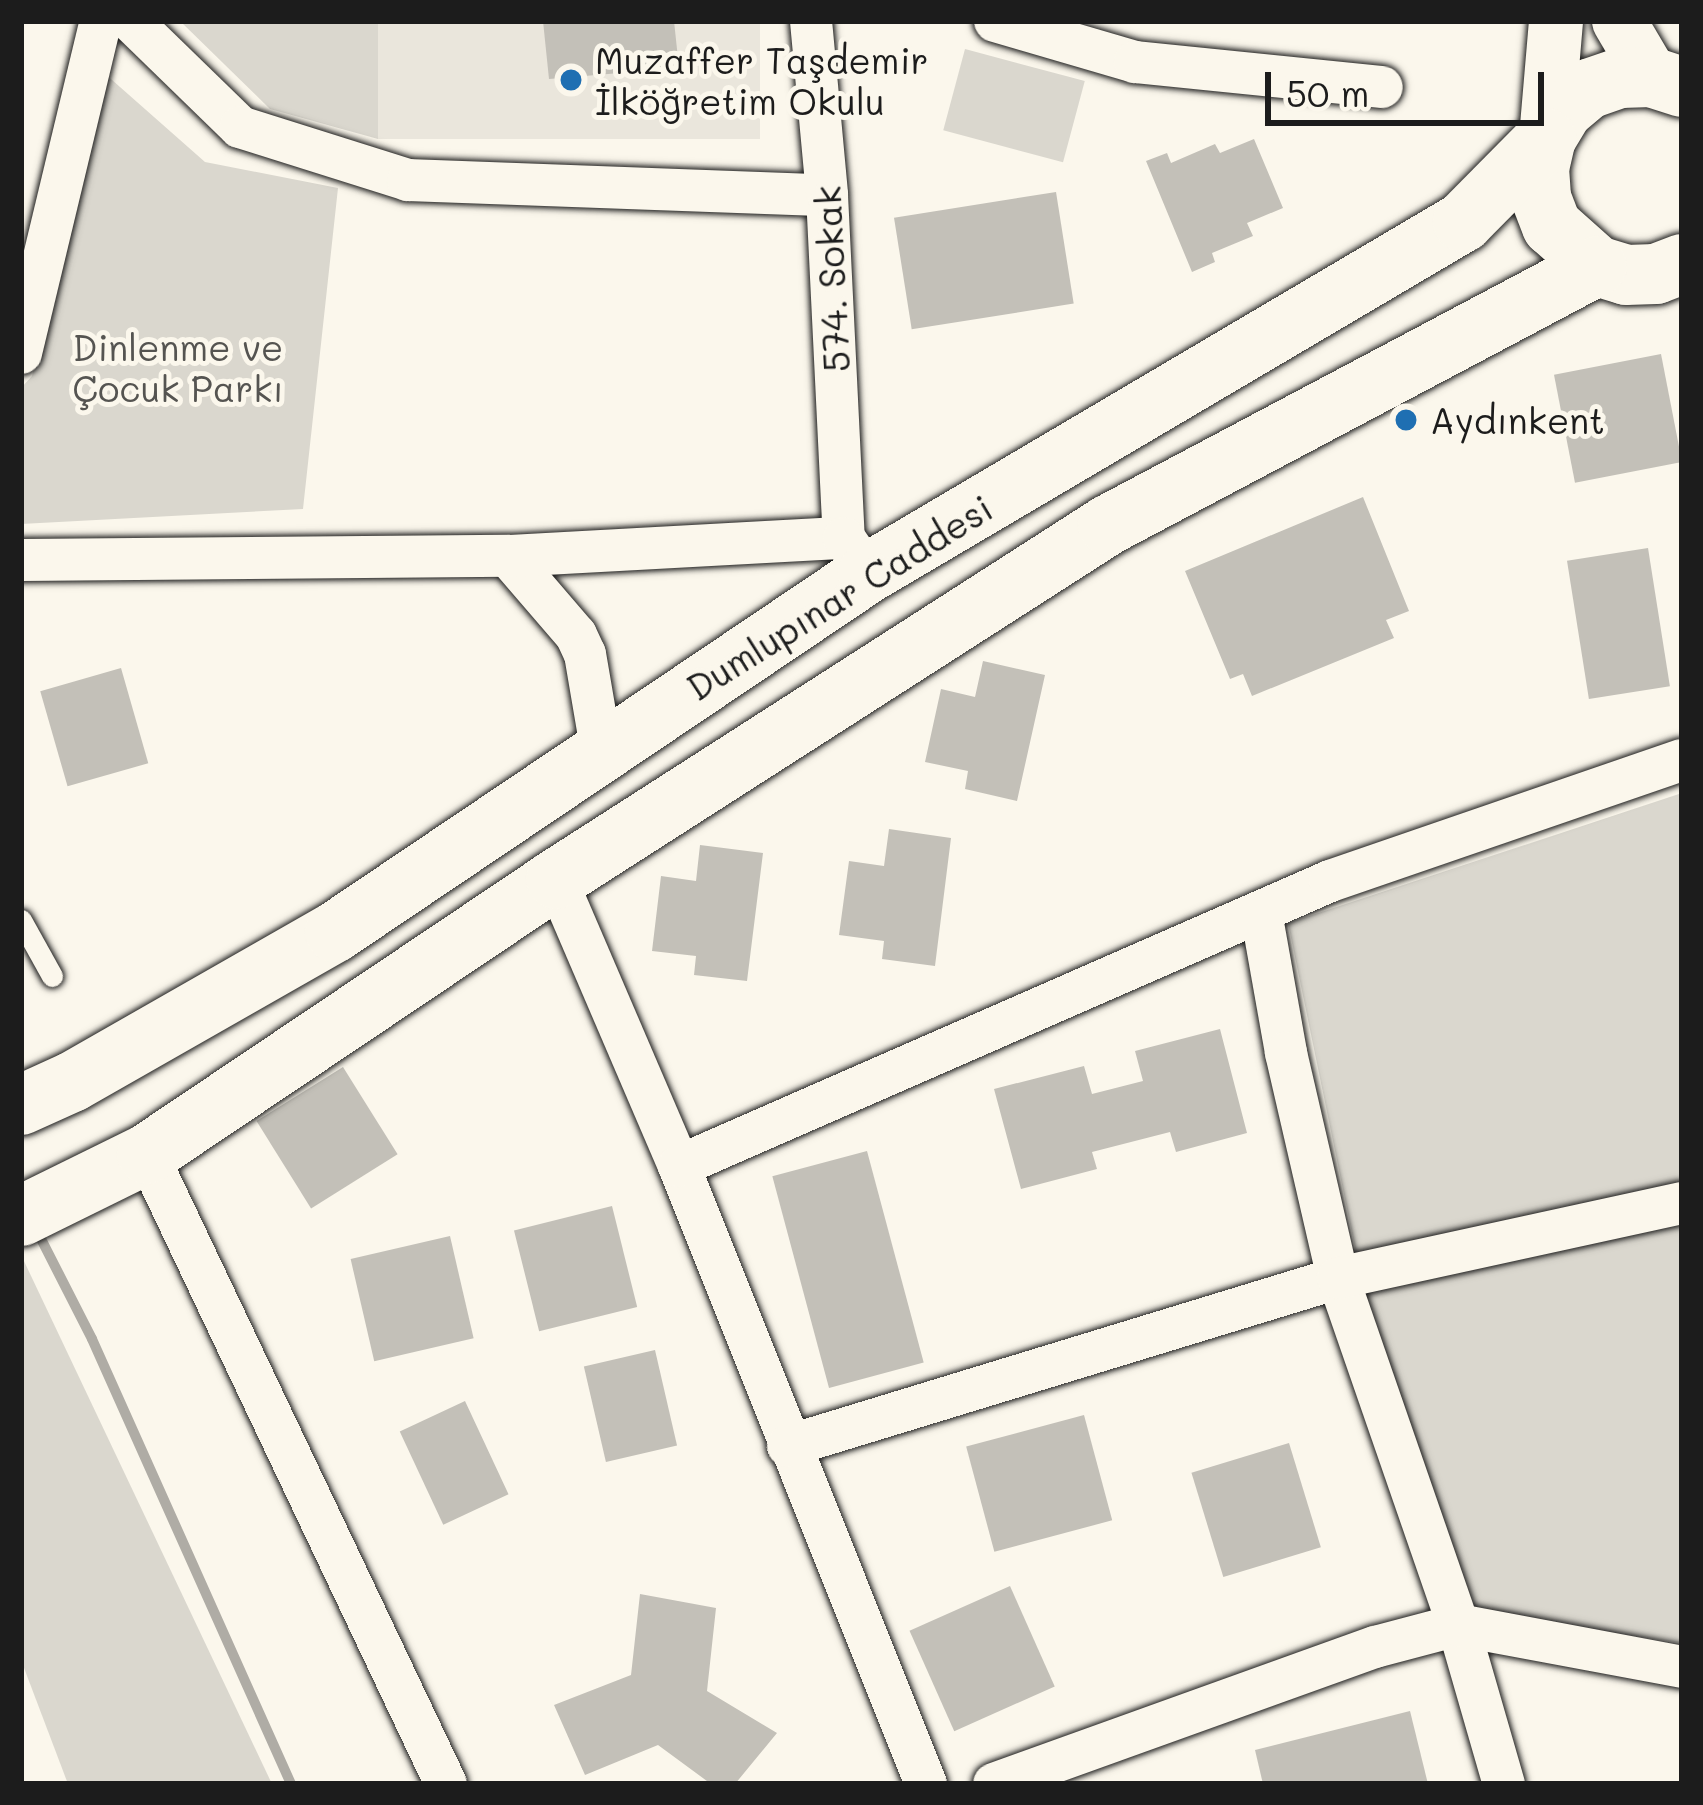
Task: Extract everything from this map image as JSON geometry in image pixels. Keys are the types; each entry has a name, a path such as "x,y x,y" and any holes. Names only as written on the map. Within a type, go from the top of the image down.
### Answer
{"main road":[{"name":"Dumlupınar Caddesi","path":"47,1093 335,932 602,748 856,555 1463,222 1546,138 1563,110 1588,89 1620,78 1667,82"},
{"path":"1546,138 1540,183 1552,226 1597,266 1626,274 1656,274 1682,264"},
{"path":"21,1216 127,1164 556,879 1108,525 1597,266"}],"street":[{"path":"21,353 101,21"},
{"path":"131,21 240,128 408,180 827,195"},
{"name":"574. Sokak","path":"811,21 856,555"},
{"path":"995,21 1135,62 1382,87"},
{"path":"1546,138 1556,21"},
{"path":"1618,21 1667,82"},
{"path":"21,560 856,555"},
{"path":"508,556 585,654 602,748"},
{"path":"679,1166 1330,881 1682,760"},
{"path":"556,879 679,1166 926,1784"},
{"path":"1261,912 1286,1053 1338,1278 1458,1625 1504,1784"},
{"path":"127,1164 446,1784"},
{"path":"788,1446 1338,1278 1682,1203"},
{"path":"994,1784 1375,1647 1458,1625 1682,1667"}],"lane":[{"path":"21,920 52,976"}],"shaded area":[{"name":"Muzaffer Taşdemir İlköğretim Okulu","path":"378,21 760,21 760,139 378,139"}],"green space":[{"path":"180,21 378,21 378,139 270,109"},
{"path":"965,49 1085,81 1063,162 943,130"},
{"name":"Dinlenme ve Çocuk Parkı","path":"103,72 205,162 338,188 303,509 21,524 21,388 32,376"},
{"path":"1682,793 1682,1643 1474,1613 1365,1296 1288,923"},
{"path":"23,1259 272,1784 68,1784 21,1660"}],"building":[{"path":"543,21 674,21 679,68 549,79"},
{"path":"1254,139 1283,208 1247,223 1253,236 1212,253 1215,262 1192,272 1146,161 1167,153 1171,163 1215,144 1220,153"},
{"path":"1056,192 1074,304 912,329 894,218"},
{"path":"1661,354 1682,462 1575,483 1554,375"},
{"path":"1363,497 1409,611 1386,620 1394,638 1252,696 1243,674 1230,679 1185,571"},
{"path":"1648,548 1670,686 1589,699 1567,561"},
{"path":"983,661 1045,675 1017,801 965,789 968,771 925,762 941,689 975,697"},
{"path":"121,668 148,763 68,786 40,691"},
{"path":"889,829 951,838 935,966 882,959 884,941 839,935 849,861 884,866"},
{"path":"700,845 763,853 747,981 694,975 696,956 652,951 661,876 696,881"},
{"path":"1220,1029 1247,1133 1176,1152 1170,1132 1092,1152 1097,1169 1021,1189 994,1089 1084,1066 1092,1094 1143,1081 1135,1051"},
{"path":"343,1067 398,1154 311,1208 256,1121"},
{"path":"867,1151 924,1363 829,1388 772,1176"},
{"path":"612,1206 637,1307 539,1331 514,1230"},
{"path":"450,1236 474,1338 374,1361 351,1259"},
{"path":"655,1350 677,1445 606,1462 584,1366"},
{"path":"465,1401 509,1494 443,1525 400,1431"},
{"path":"1084,1415 1112,1520 994,1552 966,1447"},
{"path":"1289,1443 1321,1547 1223,1577 1191,1473"},
{"path":"1010,1586 1055,1686 954,1731 910,1631"},
{"path":"640,1594 716,1608 707,1691 777,1733 735,1784 711,1784 658,1745 585,1775 554,1705 631,1675"},
{"path":"1410,1711 1428,1784 1263,1784 1255,1750"}],"waterway":[{"path":"37,1231 92,1339 291,1784"}],"place":[{"name":"Muzaffer Taşdemir İlköğretim Okulu","path":"571,80"},
{"name":"Aydınkent","path":"1406,420"}]}
